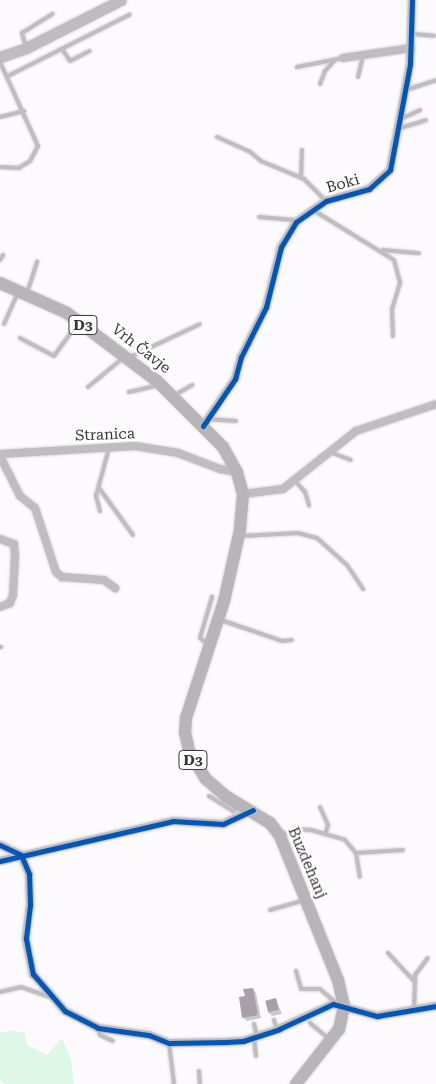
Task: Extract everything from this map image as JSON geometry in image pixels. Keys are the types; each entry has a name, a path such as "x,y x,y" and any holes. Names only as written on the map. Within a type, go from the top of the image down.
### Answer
{"main road":[{"path":"1,57 26,48 121,0"},
{"name":"Vrh Čavje","path":"0,283 23,292 78,322 160,384 206,423 231,457 237,472"},
{"name":"Buzdehanj","path":"237,472 243,494 239,536 212,646 186,718 186,732 196,765 227,797 247,807 270,823 280,836 338,980 340,1005"},
{"name":"D3","path":"296,1084 339,1029 340,1005"}],"street":[{"name":"Boki","path":"206,423 235,379 248,340 266,307 281,247 298,220 311,208 326,200 369,190 390,170 395,130 404,91 413,34 412,0"},
{"path":"339,59 411,48"},
{"path":"243,494 271,492 296,482 340,441 372,424 397,419 436,406"},
{"name":"Stranica","path":"0,455 135,446 178,453 220,469 237,472"},
{"path":"0,455 20,496 35,508 56,572 62,577 104,580 115,588"},
{"path":"0,539 14,544 15,556 13,595 10,603 0,607"},
{"path":"0,860 172,821 223,824 247,807"},
{"path":"0,845 21,854 29,874 30,905 26,939 33,974 65,1011 98,1028 149,1035 169,1043 243,1041 340,1005 377,1016 436,1006"}],"lane":[{"path":"26,48 22,33 53,14"},
{"path":"8,76 129,15"},
{"path":"413,34 434,36"},
{"path":"62,49 70,61 90,51"},
{"path":"358,77 363,55"},
{"path":"0,167 19,168 37,153 38,146 1,57"},
{"path":"297,67 339,59"},
{"path":"320,84 326,70 339,59"},
{"path":"404,91 436,80"},
{"path":"397,121 420,110"},
{"path":"0,117 24,111"},
{"path":"395,130 426,120"},
{"path":"217,136 248,151 261,161 301,178 326,200"},
{"path":"301,178 302,150"},
{"path":"311,208 394,260 400,283 392,309 393,336"},
{"path":"260,217 298,220"},
{"path":"379,249 419,253"},
{"path":"0,260 3,255"},
{"path":"4,324 23,292 37,262"},
{"path":"20,338 54,356 78,322"},
{"path":"88,388 126,357 200,324"},
{"path":"129,392 160,384"},
{"path":"173,396 192,385"},
{"path":"206,423 236,421"},
{"path":"100,511 96,496 109,448"},
{"path":"330,452 351,460"},
{"path":"296,482 305,492 309,505"},
{"path":"99,488 133,535"},
{"path":"239,536 298,533 317,538 347,565 363,589"},
{"path":"212,597 200,638 202,642 212,646"},
{"path":"219,619 273,639 292,640"},
{"path":"209,796 232,811 247,807"},
{"path":"320,807 328,825 326,832"},
{"path":"280,836 295,829 326,832 345,840 356,853 360,877"},
{"path":"356,853 403,850"},
{"path":"270,910 306,900"},
{"path":"388,953 414,981"},
{"path":"414,1010 414,981 419,967 428,958"},
{"path":"296,972 302,989 320,989 340,1005"},
{"path":"0,992 8,988 32,988 55,1000"},
{"path":"274,1020 277,1029"},
{"path":"310,1023 331,1040"},
{"path":"254,1024 256,1056"},
{"path":"98,1028 100,1034 113,1041"},
{"path":"169,1043 174,1084"},
{"path":"199,1071 200,1084"}],"green space":[{"path":"13,1030 25,1033 27,1045 47,1055 62,1038 71,1060 74,1084 5,1084 0,1080 0,1033"}],"building":[{"path":"253,988 258,1015 242,1018 239,997 245,996 243,989"},
{"path":"276,998 279,1010 268,1012 265,1001"}],"cycle path":[{"path":"203,426 235,379 241,357 266,307 281,247 296,222 326,201 369,189 390,170 410,64 412,0"},
{"path":"0,861 173,821 223,824 253,810"},
{"path":"0,845 21,855 29,874 30,905 26,939 33,974 65,1011 98,1028 149,1035 169,1043 243,1041 279,1029 333,1004 377,1016 436,1006"}]}
